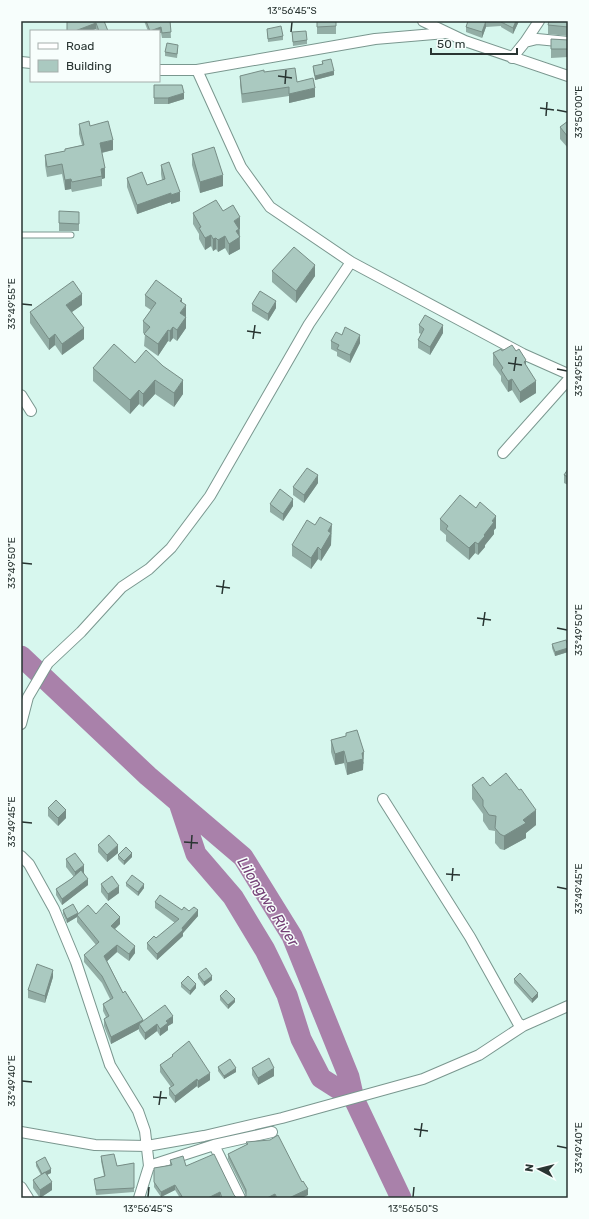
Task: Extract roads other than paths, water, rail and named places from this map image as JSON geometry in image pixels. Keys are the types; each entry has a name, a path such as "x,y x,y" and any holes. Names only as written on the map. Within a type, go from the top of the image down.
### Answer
{"street":[{"path":"512,58 539,21"},
{"path":"429,22 446,32 512,58 568,76"},
{"path":"160,70 197,70 376,39 446,32"},
{"path":"525,42 537,39 568,42"},
{"path":"197,70 241,167 256,190 270,207 351,262 523,354 568,374"},
{"path":"21,724 28,697 48,663 81,632 122,587 149,569 171,548 210,496 309,324 351,262"},
{"path":"503,453 568,380"},
{"path":"21,395 31,411"},
{"path":"383,799 470,937 518,1023 523,1026"},
{"path":"21,856 29,864 54,909 76,962 110,1065 138,1111 145,1131 149,1166 139,1198"},
{"path":"21,1132 96,1145 147,1146 204,1136 282,1118 424,1079 479,1055 523,1026 568,1006"},
{"path":"149,1166 214,1145 272,1132"},
{"path":"214,1145 240,1198"},
{"path":"21,1187 28,1198"}],"lane":[{"path":"21,235 71,235"}],"waterway":[{"name":"Lilongwe River","path":"21,656 148,776 243,857 292,936 349,1077 354,1099 401,1198"},
{"path":"179,803 196,854 233,897 265,950 287,995 301,1039 321,1078 354,1099"}]}
